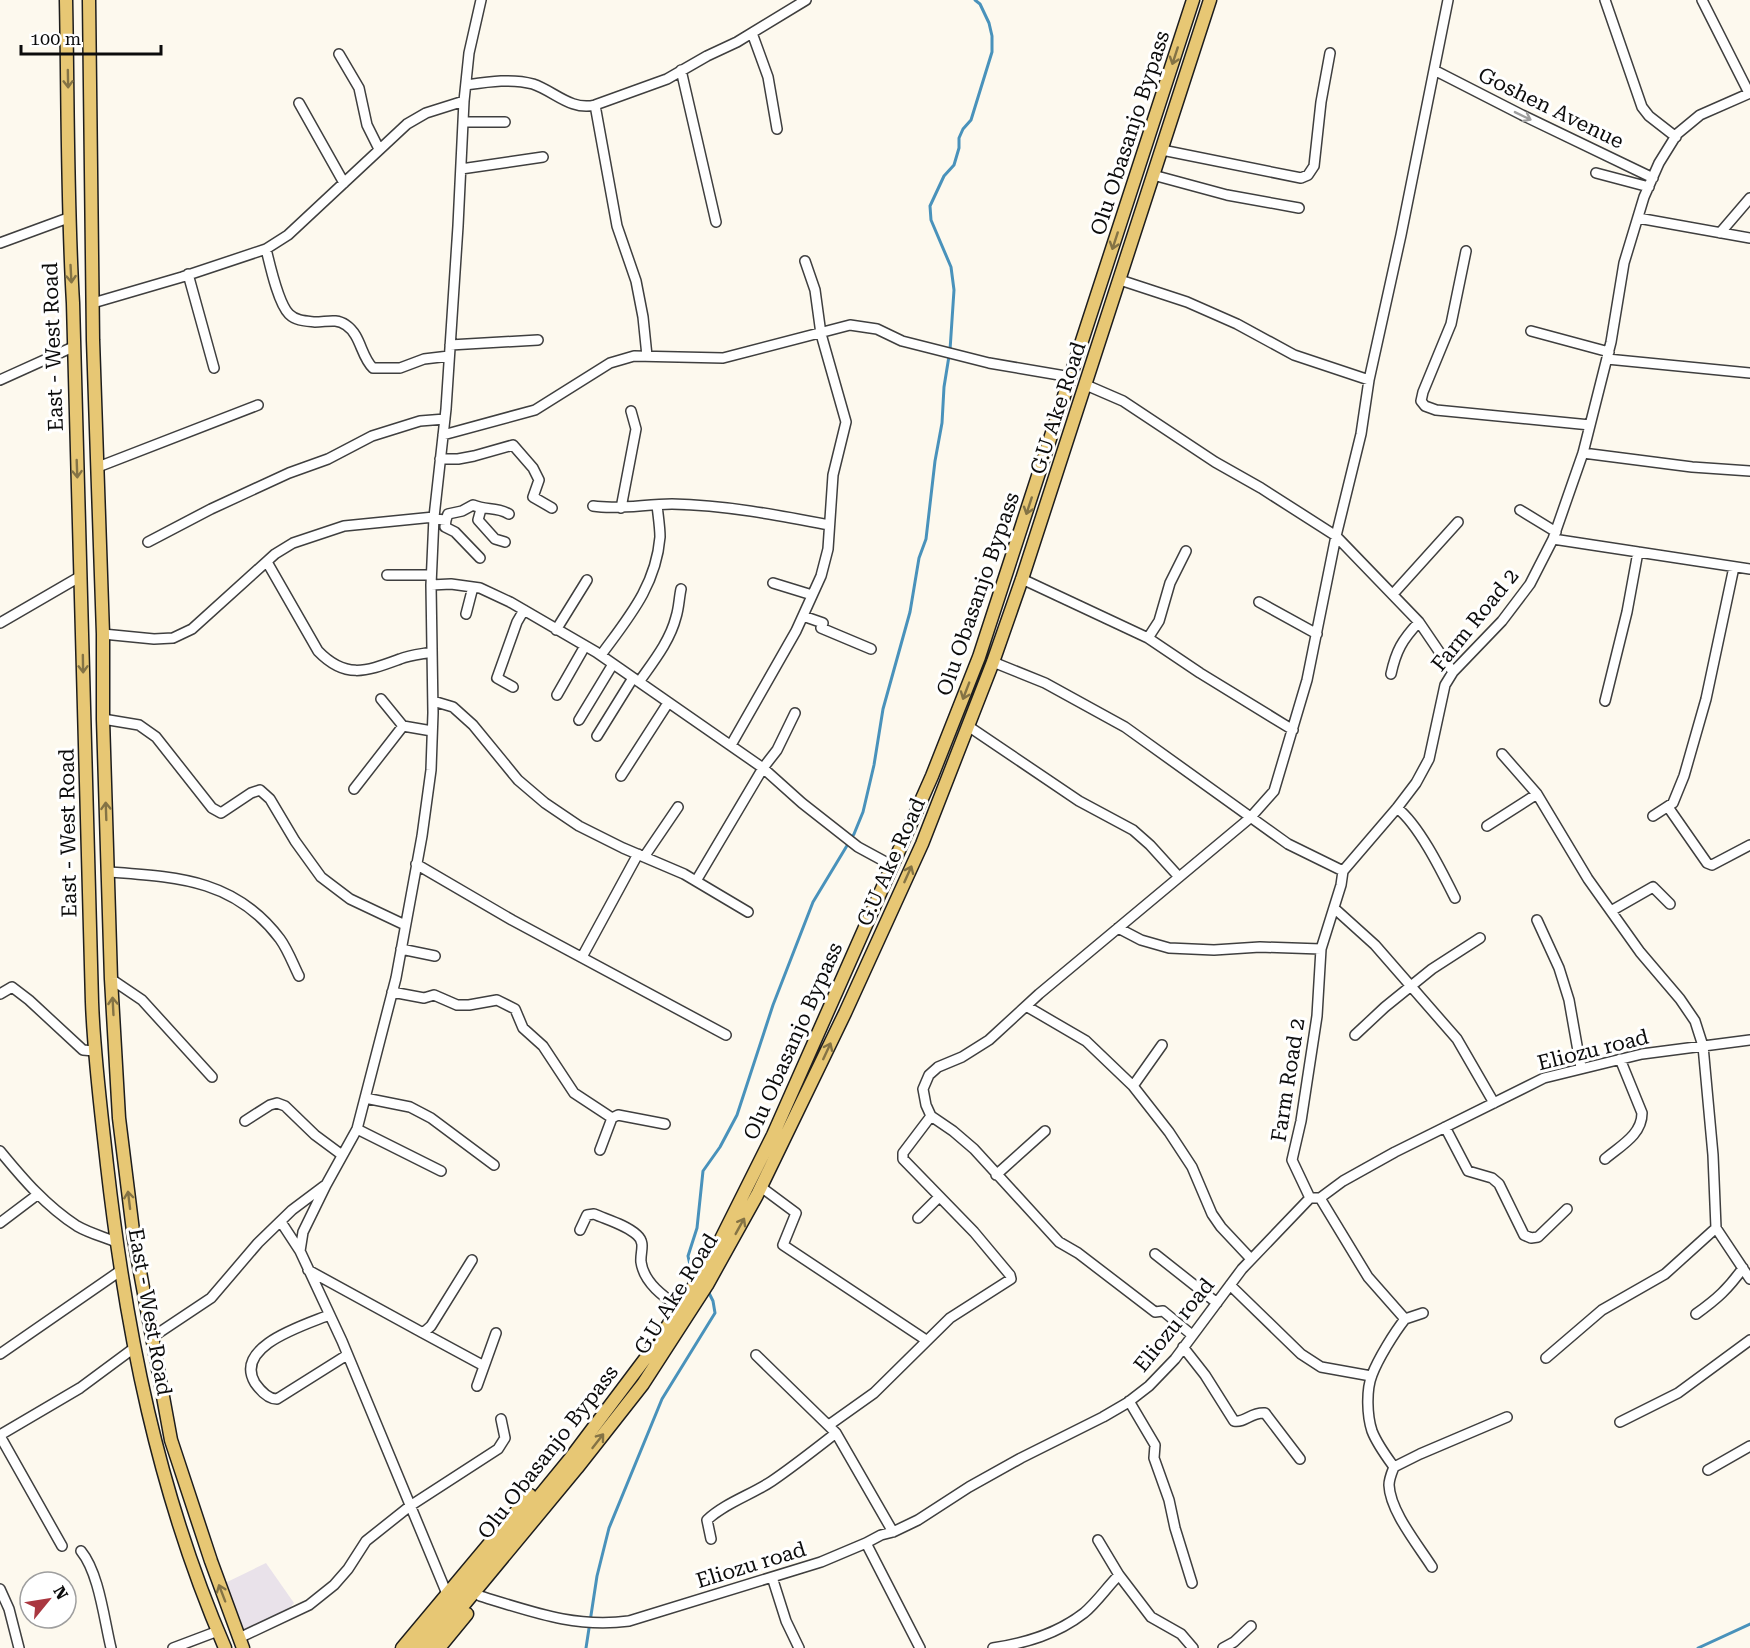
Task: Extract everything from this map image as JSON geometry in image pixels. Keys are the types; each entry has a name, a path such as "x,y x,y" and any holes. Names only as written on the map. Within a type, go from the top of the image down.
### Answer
{"main road":[{"name":"East - West Road","path":"66,0 68,218 81,576 94,1051 116,1242 134,1348 161,1469 225,1648"},
{"name":"East - West Road","path":"89,0 93,303 103,634 103,719 111,979 119,1118 134,1239 171,1440 194,1514 241,1643"},
{"name":"Olu Obasanjo Bypass","path":"415,1648 573,1464 680,1308 718,1245 773,1135 932,776 979,657 1193,0"},
{"name":"G.U Ake Road","path":"428,1648 660,1358 707,1285 761,1187 840,1023 922,844 993,662 1086,385 1210,0"},
{"path":"402,1648 533,1491 573,1464"},
{"path":"440,1648 532,1532 573,1464"}],"street":[{"path":"300,1251 303,1232 357,1129 401,948 430,770 433,701 431,580 434,518 445,419 464,101 469,53 481,0"},
{"path":"466,85 504,81 532,84 570,103 585,107 595,105 667,79 752,33 806,0"},
{"path":"1192,1335 1163,1311 1155,1312 1078,1253 1059,1242 974,1149 931,1116 923,1089 929,1075 938,1067 962,1057 989,1040 1026,1006 1250,818 1274,791 1307,680 1336,536 1361,434 1369,380 1401,235 1448,0"},
{"path":"1605,0 1642,107 1649,116 1676,137"},
{"path":"1702,0 1749,93"},
{"path":"752,33 768,77 777,129"},
{"path":"1161,150 1301,178 1308,175 1314,166 1320,102 1330,53"},
{"path":"339,54 359,88 367,126 379,149"},
{"path":"681,70 716,222"},
{"name":"Goshen Avenue","path":"1434,70 1651,182"},
{"name":"Farm Road 2","path":"1405,1319 1368,1277 1292,1160 1301,1121 1317,1016 1321,949 1341,885 1342,871 1416,783 1429,759 1445,685 1453,672 1502,621 1530,584 1554,535 1583,453 1608,355 1624,263 1659,164 1676,137 1700,115 1749,93"},
{"path":"93,303 266,249 288,235 416,117 464,101"},
{"path":"299,103 344,183"},
{"path":"595,105 617,226 638,290 647,356"},
{"path":"463,122 505,122"},
{"path":"461,169 543,157"},
{"path":"1596,173 1651,182"},
{"path":"1153,175 1227,195 1299,208"},
{"path":"1720,233 1750,198"},
{"path":"0,243 68,218"},
{"path":"1638,218 1750,238"},
{"path":"266,249 277,289 289,314 302,321 338,320 350,327 368,364 373,368 400,368 424,359 449,356"},
{"path":"1466,251 1450,324 1421,401 1425,406 1436,410 1590,425"},
{"path":"731,745 772,675 812,596 821,576 828,549 834,475 846,422 821,334 816,290 805,261"},
{"path":"188,274 214,368"},
{"path":"1120,280 1187,302 1237,324 1294,355 1369,380"},
{"path":"443,435 535,410 610,363 634,356 723,358 850,326 877,329 902,341 941,349 989,363 1071,377"},
{"path":"1531,331 1608,355 1750,373"},
{"path":"450,345 538,340"},
{"path":"0,380 73,347"},
{"path":"1086,385 1123,401 1215,462 1262,488 1336,536 1419,622 1453,672"},
{"path":"98,467 258,405"},
{"path":"621,508 636,429 631,411"},
{"path":"148,542 210,509 289,473 328,459 372,436 420,422 445,419"},
{"path":"440,459 474,456 513,445 533,468 539,480 533,497 552,508"},
{"path":"1583,453 1692,467 1750,471"},
{"path":"480,558 455,532 445,527 448,514 462,511 473,505 481,509 498,508 509,514"},
{"path":"593,506 610,509 657,505 740,510 829,525"},
{"path":"601,656 650,583 660,535 657,505"},
{"path":"481,509 478,520 495,539 505,542"},
{"path":"1520,510 1554,535 1638,552 1750,569"},
{"path":"103,634 154,639 172,638 192,629 267,562 293,543 328,530 344,526 434,518 446,520"},
{"path":"1393,594 1458,522"},
{"path":"1148,638 1159,621 1170,583 1186,550"},
{"path":"1605,701 1627,612 1638,552"},
{"path":"267,562 318,651 328,661 343,670 365,671 402,658 432,652"},
{"path":"1653,816 1673,803 1684,776 1706,699 1734,567"},
{"path":"387,575 480,588 524,610 601,656 731,745 763,768 858,847 892,866"},
{"path":"0,623 81,576"},
{"path":"1022,579 1148,638 1293,730"},
{"path":"556,630 587,580"},
{"path":"772,583 812,596"},
{"path":"466,614 474,587"},
{"path":"597,736 636,680 659,654 676,618 681,589"},
{"path":"1259,602 1317,634"},
{"path":"497,678 517,622 524,610"},
{"path":"802,616 823,623 821,628 871,649"},
{"path":"1391,674 1394,658 1402,640 1419,622"},
{"path":"557,695 585,646"},
{"path":"993,662 1045,683 1125,727 1288,844 1342,871"},
{"path":"579,720 613,664"},
{"path":"487,674 513,687"},
{"path":"381,699 403,726 432,731"},
{"path":"433,701 453,707 473,724 518,780 545,803 579,826 696,881 748,912"},
{"path":"621,776 668,703"},
{"path":"696,881 763,768 777,750 795,713"},
{"path":"103,719 139,725 156,736 212,808 221,813 251,793 260,790 270,799 295,842 321,877 350,899 405,925"},
{"path":"354,789 403,726"},
{"path":"968,726 1078,801 1133,830 1150,844 1179,878"},
{"path":"1502,754 1537,794 1588,879 1640,952 1680,999 1695,1021 1703,1046 1713,1155 1716,1228 1750,1279"},
{"path":"1487,826 1537,794"},
{"path":"582,957 641,855 678,807"},
{"path":"1668,807 1707,863 1712,865 1750,845"},
{"path":"1397,808 1407,816 1435,860 1455,898"},
{"path":"416,864 512,920 726,1035"},
{"path":"109,872 172,877 199,882 231,896 260,918 280,940 299,976"},
{"path":"1611,911 1653,886 1670,904"},
{"path":"1334,908 1375,945 1457,1039 1494,1103"},
{"path":"1537,920 1559,968 1569,1000 1581,1068"},
{"path":"1118,928 1141,940 1169,948 1321,949"},
{"path":"1355,1035 1432,969 1480,938"},
{"path":"401,948 435,957"},
{"path":"111,979 142,1000 213,1077"},
{"path":"0,994 12,987 83,1050 94,1051"},
{"path":"392,992 424,998 434,995 457,1005 497,1000 507,1003 515,1009 523,1028 543,1046 574,1093 612,1118"},
{"path":"1026,1006 1086,1041 1133,1086 1169,1132 1192,1167 1212,1214 1251,1259"},
{"name":"Eliozu road","path":"480,1596 572,1622 607,1624 650,1615 821,1562 881,1535 893,1532 918,1520 1000,1470 1103,1417 1149,1386 1183,1347 1251,1259 1315,1198 1364,1169 1445,1126 1544,1078 1620,1059 1750,1040"},
{"path":"1133,1086 1162,1045"},
{"path":"1605,1159 1636,1133 1642,1122 1642,1113 1620,1059"},
{"path":"365,1098 410,1107 431,1118 494,1166"},
{"path":"245,1121 276,1103 285,1106 315,1135 342,1155"},
{"path":"600,1150 612,1118 618,1115 665,1124"},
{"path":"711,1539 706,1520 715,1512 770,1482 810,1455 832,1429 874,1393 950,1318 1011,1279 974,1232 903,1159 903,1153 931,1116"},
{"path":"1445,1126 1468,1171 1492,1178 1499,1184 1524,1235 1531,1238 1538,1237 1567,1209"},
{"path":"357,1129 441,1171"},
{"path":"996,1175 1045,1131"},
{"path":"0,1151 37,1195 78,1227 116,1242"},
{"path":"151,1338 212,1298 258,1244 292,1210 326,1185"},
{"path":"761,1187 796,1213 783,1245 926,1340"},
{"path":"0,1223 37,1195"},
{"path":"918,1218 939,1197"},
{"path":"580,1230 587,1215 594,1214 638,1236 642,1243 641,1263 647,1276 659,1294 680,1308"},
{"path":"281,1222 300,1251 347,1355 447,1593"},
{"path":"1546,1358 1602,1310 1665,1274 1716,1228"},
{"path":"1155,1254 1217,1303"},
{"path":"423,1333 430,1326 472,1260"},
{"path":"1696,1314 1719,1298 1743,1268"},
{"path":"308,1270 484,1366"},
{"path":"0,1354 120,1271"},
{"path":"1230,1285 1301,1354 1320,1367 1371,1376"},
{"path":"1394,1467 1372,1430 1369,1408 1371,1376 1405,1319 1423,1312"},
{"path":"329,1315 278,1337 260,1348 251,1366 253,1380 265,1394 273,1400 277,1399 347,1355"},
{"path":"477,1386 496,1333"},
{"path":"1620,1422 1678,1393 1750,1340"},
{"path":"1183,1347 1205,1375 1234,1421 1239,1422 1256,1413 1265,1413 1300,1459"},
{"path":"62,1546 0,1435 80,1388 134,1348"},
{"path":"756,1355 832,1429 893,1532"},
{"path":"1129,1401 1155,1445 1154,1458 1169,1500 1192,1583"},
{"path":"1432,1567 1399,1515 1391,1497 1388,1482 1394,1467 1508,1417"},
{"path":"241,1643 309,1605 334,1585 348,1569 366,1541 410,1506 498,1449 505,1438 501,1419"},
{"path":"1708,1470 1750,1446"},
{"path":"1098,1540 1119,1575 1151,1617 1181,1634 1193,1648"},
{"path":"866,1543 920,1648"},
{"path":"81,1551 89,1560 94,1573 111,1648"},
{"path":"993,1648 1023,1644 1060,1628 1084,1612 1119,1575"},
{"path":"772,1577 786,1620 799,1648"},
{"path":"0,1588 9,1609 19,1648"},
{"path":"1223,1648 1234,1642 1251,1626"},
{"path":"172,1648 218,1631"}],"shaded area":[{"path":"266,1563 294,1603 285,1613 243,1634 223,1584"}],"waterway":[{"path":"950,350 954,290 951,267 931,220 930,206 944,176 954,165 959,148 959,138 971,120 992,52 989,23 980,4 975,0"},
{"path":"690,1265 688,1256 697,1228 703,1171 720,1147 737,1115 773,1005 813,902 854,834 863,812 874,765 883,709 910,612 919,558 926,539 949,356"},
{"path":"586,1648 597,1576 609,1528 662,1399 715,1313 708,1291"},
{"path":"1698,1648 1750,1624"}]}
